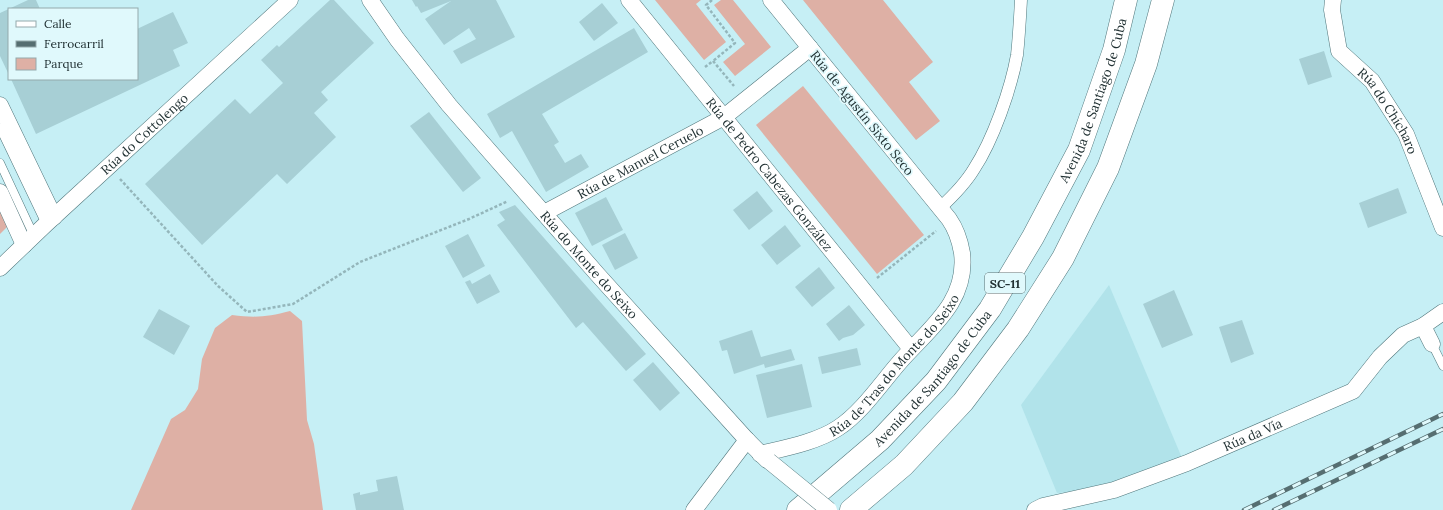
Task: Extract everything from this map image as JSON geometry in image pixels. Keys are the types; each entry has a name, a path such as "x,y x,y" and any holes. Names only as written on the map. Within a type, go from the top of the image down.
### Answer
{"highway":[{"name":"Avenida de Santiago de Cuba","path":"798,510 880,440 911,408 936,381 990,309 1033,237 1079,150 1114,50 1126,0"},
{"name":"SC-11","path":"851,510 904,465 963,402 1018,329 1063,258 1108,168 1146,64 1163,0"}],"street":[{"name":"Rúa do Cottolengo","path":"0,268 290,0"},
{"name":"Rúa do Monte do Seixo","path":"370,0 397,39 448,105 525,193 764,458 828,510"},
{"name":"Rúa de Pedro Cabezas González","path":"629,0 911,349"},
{"name":"Rúa de Agustín Sixto Seco","path":"771,0 954,225"},
{"path":"940,208 954,195 974,169 1000,114 1010,86 1017,56 1021,0"},
{"name":"Rúa do Chícharo","path":"1333,0 1332,10 1339,51 1372,80 1406,134 1443,228"},
{"name":"Rúa de Manuel Ceruelo","path":"544,213 724,117 810,48"},
{"path":"0,105 50,221"},
{"path":"0,192 29,241"},
{"name":"Rúa de Tras do Monte do Seixo","path":"764,458 837,429 858,410 911,349 937,323 950,306 962,280 963,261 961,247 954,225"},
{"name":"Rúa da Vía","path":"1035,510 1043,506 1114,490 1187,464 1353,391 1380,357 1403,335 1423,326 1443,312"},
{"path":"1423,326 1432,344"},
{"path":"694,510 747,440"}],"lane":[{"path":"0,128 50,221"},
{"path":"0,164 29,241"},
{"path":"1432,344 1443,366"}],"path":[{"path":"705,67 735,43 706,5 712,0"},
{"path":"713,61 733,86"},
{"path":"109,167 218,286 248,312 293,304 360,262 469,219 525,193"},
{"path":"875,279 933,233"}],"shaded area":[{"path":"1109,285 1182,458 1110,488 1057,493 1021,405"}],"green space":[{"path":"655,0 701,0 696,4 726,42 704,60"},
{"path":"721,0 733,0 771,47 735,76 723,62 745,44 714,5"},
{"path":"803,0 883,0 933,62 909,82 940,121 916,140"},
{"path":"803,86 924,235 877,274 756,125"},
{"path":"0,211 8,226 0,234"},
{"path":"290,311 302,321 307,420 314,444 323,510 131,510 171,419 185,410 198,389 202,359 215,328 232,315 261,316 275,315"}],"building":[{"path":"28,0 36,0 40,8 11,8"},
{"path":"330,0 334,0 374,43 321,92 328,100 314,113 336,137 287,184 277,174 202,245 145,184 235,99 250,114 283,83 261,60 277,45 279,47"},
{"path":"412,0 496,0 515,37 461,64 453,51 476,39 469,28 444,45 425,19 451,1 421,13"},
{"path":"602,3 618,23 594,41 579,22"},
{"path":"8,9 8,73 0,56 0,13"},
{"path":"173,12 188,43 173,50 180,66 36,134 11,80 138,80 138,29"},
{"path":"634,28 648,52 542,114 559,142 554,145 565,163 581,154 589,167 546,192 512,131 500,138 487,114"},
{"path":"1324,51 1332,77 1308,85 1299,59"},
{"path":"429,112 481,178 463,192 410,126"},
{"path":"1398,188 1407,213 1368,228 1359,203"},
{"path":"757,191 773,211 749,230 733,210"},
{"path":"606,197 623,230 592,246 575,213"},
{"path":"515,205 646,354 626,371 583,322 576,328 497,225 505,220 499,212"},
{"path":"785,225 801,246 777,265 761,245"},
{"path":"625,233 638,258 615,270 602,245"},
{"path":"468,234 485,266 463,278 445,246"},
{"path":"819,267 835,288 812,307 795,287"},
{"path":"490,274 500,292 477,304 465,282 470,280 472,284"},
{"path":"1174,290 1193,335 1162,348 1143,304"},
{"path":"849,305 865,325 853,335 839,341 826,324"},
{"path":"159,309 190,326 174,355 143,337"},
{"path":"1242,320 1254,354 1231,363 1219,327"},
{"path":"752,330 761,357 791,349 795,360 765,368 764,364 734,374 727,350 722,351 719,341"},
{"path":"857,348 861,365 822,374 818,357"},
{"path":"653,362 680,393 660,411 633,380"},
{"path":"802,364 812,407 767,418 756,375"},
{"path":"397,476 404,510 356,510 353,494 360,492 360,495 378,491 376,480"}],"railway":[{"path":"1244,510 1443,414"},
{"path":"1274,510 1443,429"}]}
